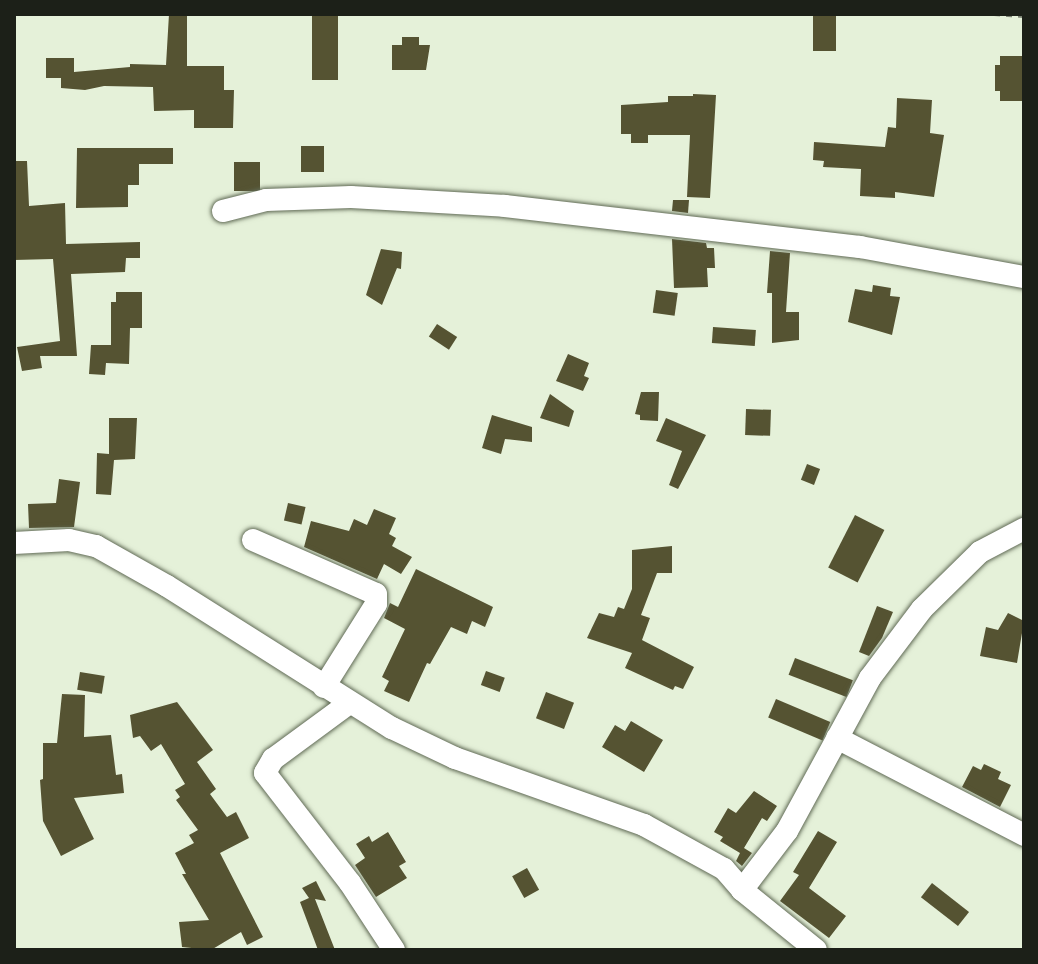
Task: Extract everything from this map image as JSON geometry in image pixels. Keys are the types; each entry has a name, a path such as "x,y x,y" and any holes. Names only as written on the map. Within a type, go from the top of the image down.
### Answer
{"street":[{"path":"223,211 266,200 351,197 505,206 860,247 1024,277"},
{"path":"742,890 787,831 870,678 922,609 980,552 1024,529"},
{"path":"14,543 69,540 96,546 167,586 348,704 455,758 644,825 724,869 742,890 816,950"},
{"path":"253,540 376,594 376,604 324,687"},
{"path":"348,704 273,759 265,773 350,883 394,950"},
{"path":"837,738 1024,835"}],"path":[{"path":"994,14 1024,16"}],"building":[{"path":"169,14 187,14 187,66 224,66 224,90 234,90 233,128 194,128 194,110 154,111 153,87 61,88 61,78 46,78 46,58 74,58 74,72 130,67 130,64 166,65"},
{"path":"312,14 338,14 338,80 312,80"},
{"path":"813,14 836,14 836,51 813,51"},
{"path":"402,37 419,37 419,45 430,45 426,70 392,70 392,45 402,45"},
{"path":"1000,56 1024,56 1024,101 1000,101 1000,91 995,91 995,65 1000,65"},
{"path":"716,95 710,198 687,197 690,135 648,135 648,143 631,143 631,134 621,134 621,105 668,102 668,96"},
{"path":"897,98 932,100 930,133 944,135 934,197 895,192 895,198 860,196 861,169 823,167 824,161 813,160 814,142 885,147 888,127 896,128"},
{"path":"301,146 324,146 324,172 301,172"},
{"path":"77,148 173,148 173,164 139,164 139,185 128,185 128,207 76,208"},
{"path":"14,161 27,161 29,206 65,203 66,244 140,242 140,258 126,258 125,272 71,274 77,356 40,356 42,368 22,371 17,347 60,341 53,259 14,260"},
{"path":"234,162 260,162 260,191 234,191"},
{"path":"673,200 689,200 688,213 672,211"},
{"path":"672,239 706,243 707,248 714,248 715,268 707,268 708,287 674,288"},
{"path":"381,249 402,252 401,269 397,268 382,305 366,295"},
{"path":"770,251 790,253 786,312 799,312 799,340 772,343 772,293 767,293"},
{"path":"873,285 891,288 890,296 900,297 892,335 848,322 855,289 872,292"},
{"path":"656,290 678,293 675,316 653,313"},
{"path":"116,292 142,292 142,328 130,328 129,364 106,363 105,375 89,374 91,345 111,345 111,302 116,302"},
{"path":"437,324 457,337 449,350 429,337"},
{"path":"713,327 756,330 755,346 712,343"},
{"path":"568,354 589,363 584,376 589,378 583,391 556,381"},
{"path":"641,392 659,392 658,421 640,420 640,415 635,414"},
{"path":"550,394 574,411 569,427 540,418"},
{"path":"746,409 771,410 770,436 745,435"},
{"path":"492,415 532,427 532,442 505,439 501,454 482,448"},
{"path":"109,418 137,418 135,459 114,460 111,495 96,494 97,453 109,454"},
{"path":"666,418 706,435 678,489 669,485 682,451 656,441"},
{"path":"807,464 820,469 814,485 801,480"},
{"path":"59,479 80,482 74,527 29,528 28,504 56,503"},
{"path":"288,503 306,507 301,525 284,521"},
{"path":"374,509 396,518 389,534 396,538 392,546 412,557 401,574 384,564 377,579 304,547 311,521 349,531 354,519 367,525"},
{"path":"855,515 884,530 858,583 828,568"},
{"path":"672,546 672,573 657,573 641,615 650,618 642,640 694,667 683,689 675,686 673,690 625,668 632,653 587,638 599,613 614,617 618,607 624,609 632,589 632,550"},
{"path":"416,569 493,607 485,627 472,621 467,634 451,627 430,664 427,663 409,702 384,691 389,681 382,677 405,629 384,618 390,603 398,607"},
{"path":"877,606 893,612 882,638 869,656 859,652"},
{"path":"1008,613 1024,621 1017,663 980,656 986,627 998,630"},
{"path":"795,658 853,680 846,697 789,675"},
{"path":"486,671 505,678 500,692 481,685"},
{"path":"80,672 105,676 102,694 77,690"},
{"path":"546,692 574,703 564,729 536,718"},
{"path":"62,694 85,695 84,737 111,735 116,775 122,774 124,793 74,798 94,839 61,856 43,821 40,780 43,779 43,743 57,743"},
{"path":"776,699 830,722 822,740 768,717"},
{"path":"177,702 213,750 197,762 216,789 210,794 227,817 236,812 249,838 220,853 263,937 247,945 241,932 211,950 182,947 179,922 209,920 182,874 186,874 175,853 194,843 189,835 198,830 176,800 180,797 175,790 185,784 161,744 151,751 140,736 133,738 130,715"},
{"path":"631,721 663,740 644,772 602,747 615,725 625,731"},
{"path":"984,764 1001,772 998,779 1011,785 1000,807 962,787 973,766 981,770"},
{"path":"754,791 777,806 767,821 762,818 744,848 752,853 742,866 736,861 740,853 720,841 723,837 714,832 728,808 736,813"},
{"path":"818,831 837,842 809,888 846,916 829,938 780,901 799,875 793,872"},
{"path":"388,832 406,862 399,866 407,878 376,897 355,865 365,858 356,844 369,836 372,842"},
{"path":"527,868 539,890 524,898 512,876"},
{"path":"316,881 326,901 315,899 335,950 318,950 300,902 309,898 302,888"},
{"path":"932,883 969,912 958,926 921,897"}]}
